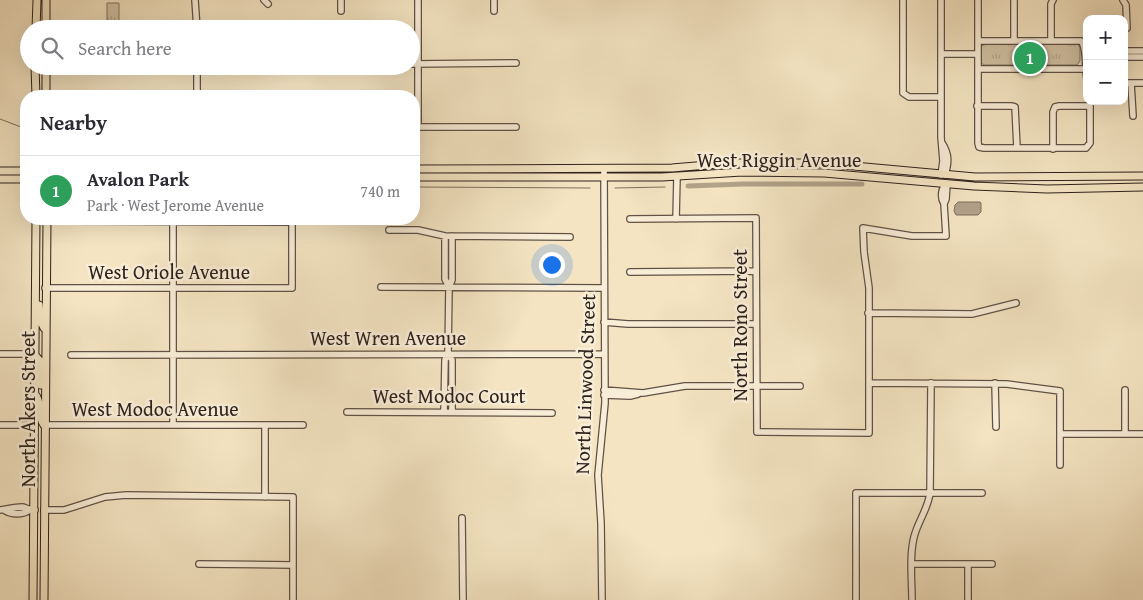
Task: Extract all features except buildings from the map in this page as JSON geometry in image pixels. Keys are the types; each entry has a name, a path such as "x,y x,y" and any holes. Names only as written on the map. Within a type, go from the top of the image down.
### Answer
{"main road":[{"path":"36,20 37,0"},
{"path":"46,0 46,20"},
{"path":"35,75 36,90"},
{"path":"46,75 46,90"},
{"name":"West Riggin Avenue","path":"420,169 672,168 731,164 821,163 889,168 943,175 1005,177 1143,176"},
{"path":"0,172 20,171"},
{"name":"West Riggin Avenue","path":"420,177 677,177 742,172 824,173 946,184 1047,189 1143,187"},
{"path":"882,177 895,174 941,178 943,175"},
{"path":"946,184 951,180 992,182 1005,177"},
{"path":"0,179 20,179"},
{"name":"North Akers Street","path":"33,600 32,510 35,466 34,288 36,225"},
{"name":"North Akers Street","path":"44,600 47,225"},
{"path":"34,288 38,294 40,320 45,330"},
{"path":"34,354 40,361 40,384 45,398"},
{"path":"34,392 38,398 39,416 44,425"},
{"path":"35,466 40,474 40,507 44,510"},
{"path":"32,510 39,512 40,541 44,544"}],"street":[{"path":"196,0 197,20"},
{"path":"341,0 341,12"},
{"path":"417,20 418,0"},
{"path":"494,0 494,12"},
{"path":"903,0 902,90 904,95 909,97 941,97"},
{"path":"941,0 942,143 945,155 943,175"},
{"path":"978,0 979,147 1084,149 1090,143 1090,105"},
{"path":"1014,0 1014,40"},
{"path":"1051,40 1053,0"},
{"path":"1124,0 1126,15"},
{"path":"978,40 1083,42"},
{"path":"1128,51 1143,50"},
{"path":"941,54 977,54"},
{"path":"1128,57 1143,57"},
{"path":"420,64 516,63"},
{"path":"978,69 1083,69"},
{"path":"197,75 197,90"},
{"path":"415,75 415,90"},
{"path":"1128,83 1143,83"},
{"path":"1128,88 1133,116"},
{"path":"1053,149 1053,112 1055,107 1083,104"},
{"path":"978,106 1015,107 1017,148"},
{"path":"420,127 516,127"},
{"name":"North Linwood Street","path":"602,600 598,475 604,421 604,168"},
{"path":"630,219 676,219 677,177"},
{"path":"946,184 942,189 941,199 944,204 946,236 908,236 863,228 868,284 869,383 995,383 1032,386 1060,391 1060,465"},
{"name":"North Rono Street","path":"676,219 756,218 757,432 869,433 869,383"},
{"path":"173,225 173,425"},
{"name":"West Oriole Avenue","path":"45,288 292,288 292,225"},
{"path":"389,230 418,230 445,236 570,237"},
{"path":"445,236 445,279 449,287"},
{"path":"444,412 445,360 448,354 449,287 452,280 452,236"},
{"path":"630,272 756,271"},
{"path":"381,287 604,288"},
{"path":"868,313 972,314 1016,302"},
{"path":"604,322 628,324 756,324"},
{"path":"0,354 34,354"},
{"name":"West Wren Avenue","path":"70,354 604,354"},
{"path":"448,354 452,360 452,412"},
{"path":"912,600 914,535 926,509 930,493 931,383"},
{"path":"995,383 996,427"},
{"path":"604,393 630,396 680,386 800,386"},
{"path":"1125,390 1125,434"},
{"name":"West Modoc Court","path":"347,412 552,413"},
{"name":"West Modoc Avenue","path":"44,425 265,425"},
{"path":"265,497 265,425 303,425"},
{"path":"0,426 34,426"},
{"path":"1060,434 1143,434"},
{"path":"856,600 856,493 982,493"},
{"path":"44,510 64,510 105,497 126,495 293,497 293,600"},
{"path":"2,510 16,510 25,507 32,510"},
{"path":"462,518 463,600"},
{"path":"199,564 293,566"},
{"path":"912,564 992,564"},
{"path":"968,564 968,600"}],"green space":[{"path":"107,3 119,3 119,20 107,20"},
{"path":"985,44 1077,44 1080,47 1080,61 1077,65 984,65 980,62 980,47"}],"shaded area":[{"path":"958,202 980,202 981,212 978,215 956,215 954,211 955,205"}],"waterway":[{"path":"0,119 20,127"},
{"path":"688,186 862,184"},
{"path":"420,187 590,188"},
{"path":"615,188 665,187"}],"place":[{"name":"Avalon Park","path":"1030,58"}]}
